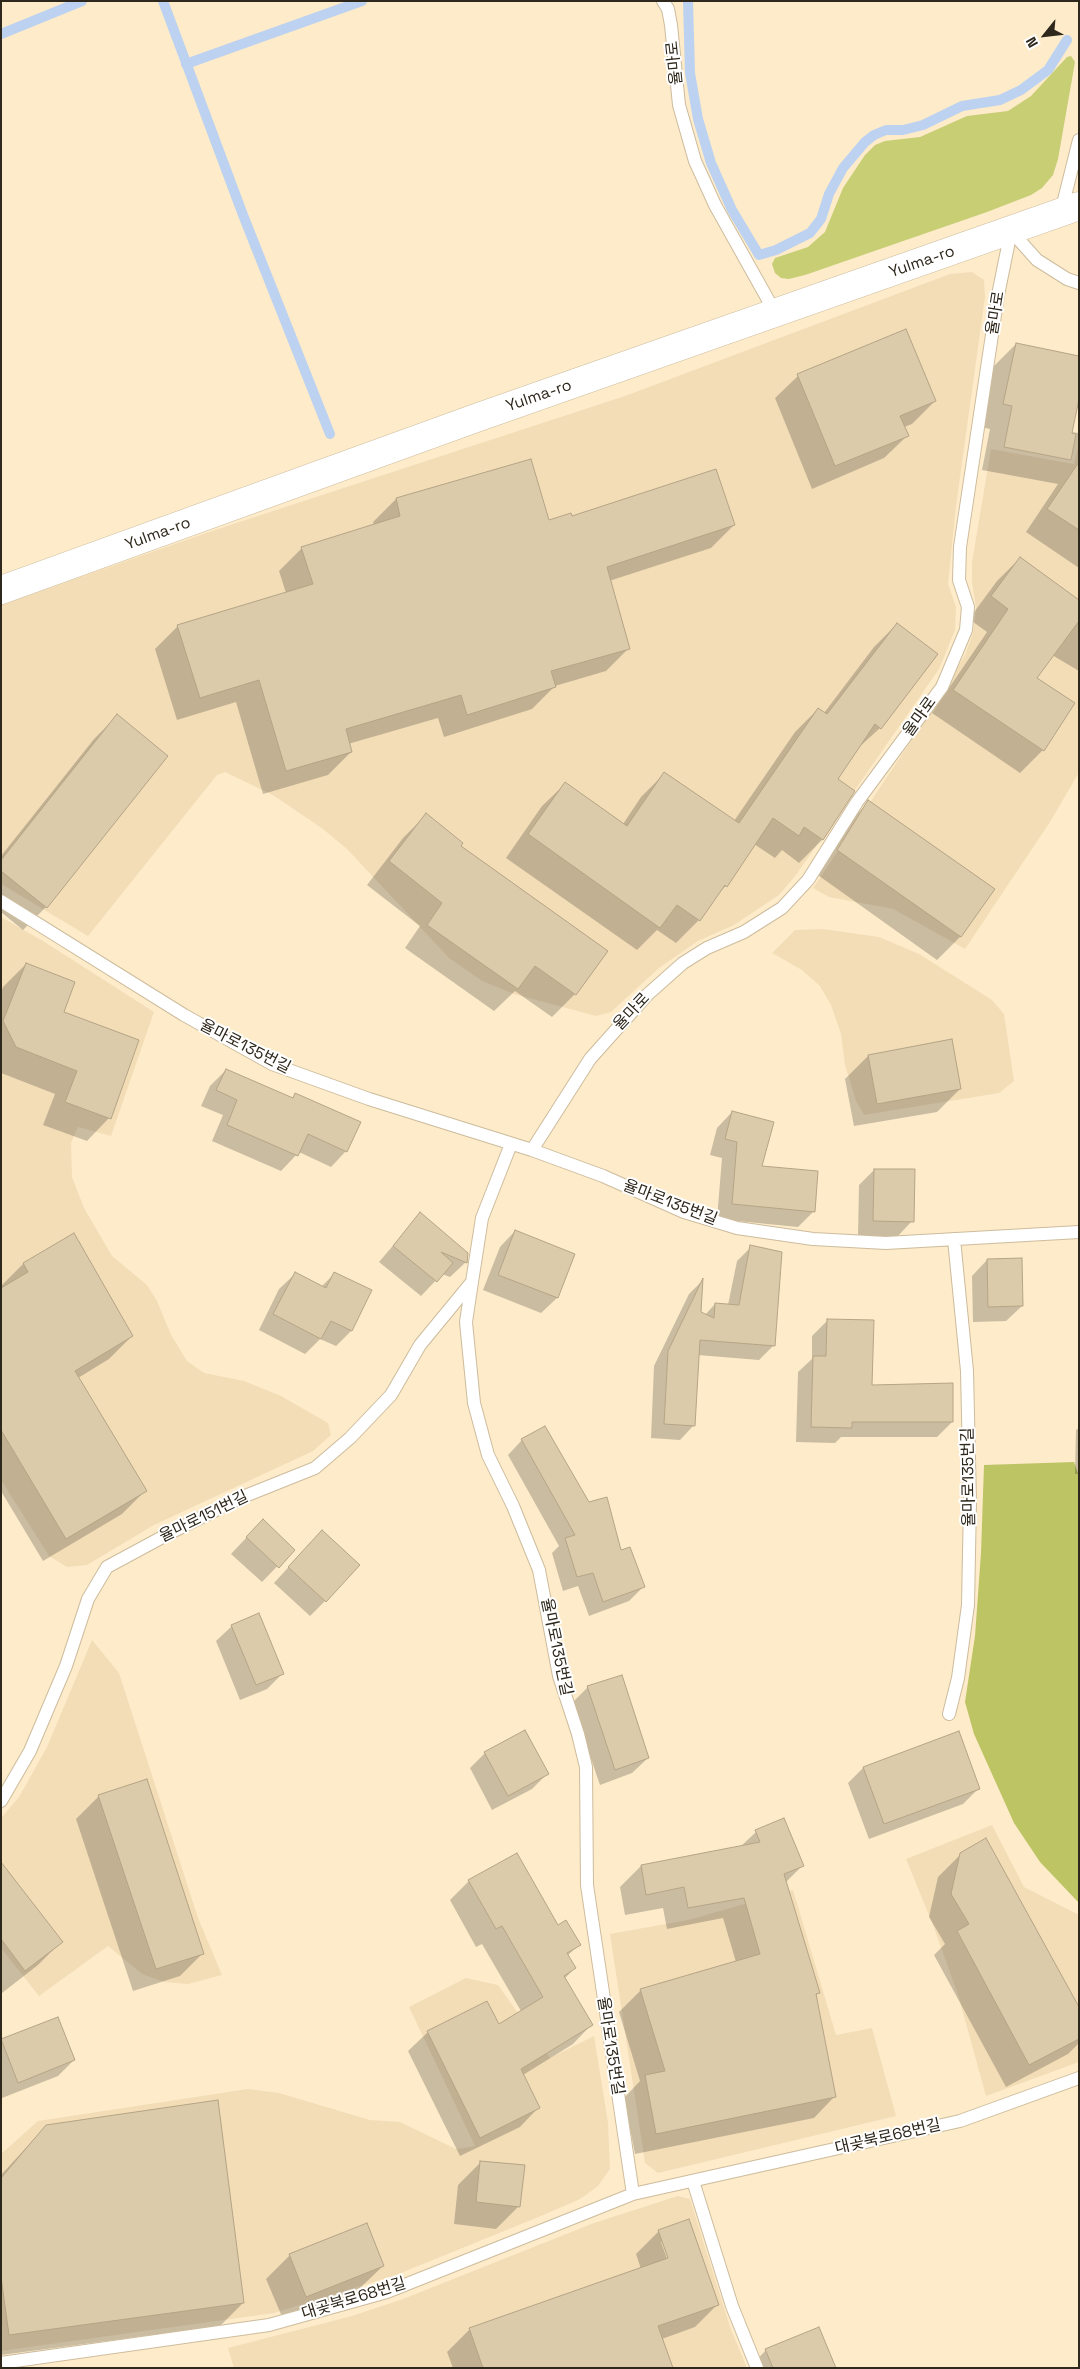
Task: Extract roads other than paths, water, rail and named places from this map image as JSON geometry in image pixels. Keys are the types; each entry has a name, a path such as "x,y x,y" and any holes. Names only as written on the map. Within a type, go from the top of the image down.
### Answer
{"street":[{"name":"Yulma-ro","path":"1,590 476,418 1070,209"}],"lane":[{"name":"율마로","path":"664,1 668,9 671,25 679,105 695,161 715,205 776,314"},
{"path":"1070,209 1079,140"},
{"name":"율마로","path":"532,1150 590,1059 647,994 684,963 707,948 744,932 782,908 808,880 857,802 942,687 966,630 968,607 959,580 960,547 998,295 1011,231"},
{"path":"1011,231 1037,260 1067,279 1079,283"},
{"name":"율마로135번길","path":"1,901 184,1015 272,1064 369,1099 532,1150 603,1176 684,1212 737,1228 813,1239 886,1243 1079,1232"},
{"name":"율마로135번길","path":"512,1144 482,1218 466,1322 474,1403 488,1455 513,1506 539,1570 559,1676 578,1734 586,1767 587,1885 633,2194"},
{"name":"율마로135번길","path":"948,1714 958,1678 968,1605 970,1502 967,1371 954,1239"},
{"name":"율마로151번길","path":"1,1801 30,1751 66,1666 88,1599 108,1567 240,1498 316,1468 350,1438 391,1395 420,1345 472,1282"},
{"name":"대곶북로68번길","path":"1,2363 269,2325 387,2292 633,2194 960,2122 1079,2078"},
{"path":"694,2181 732,2306 757,2368"}],"waterway":[{"path":"1,34 82,1"},
{"path":"163,1 243,215 330,434"},
{"path":"186,64 362,1"},
{"path":"688,1 690,73 698,119 711,163 732,210 759,255 776,250 810,233 821,219 829,194 843,168 865,142 874,135 886,130 903,130 923,125 962,106 1000,100 1021,90 1048,70 1067,40"}]}
